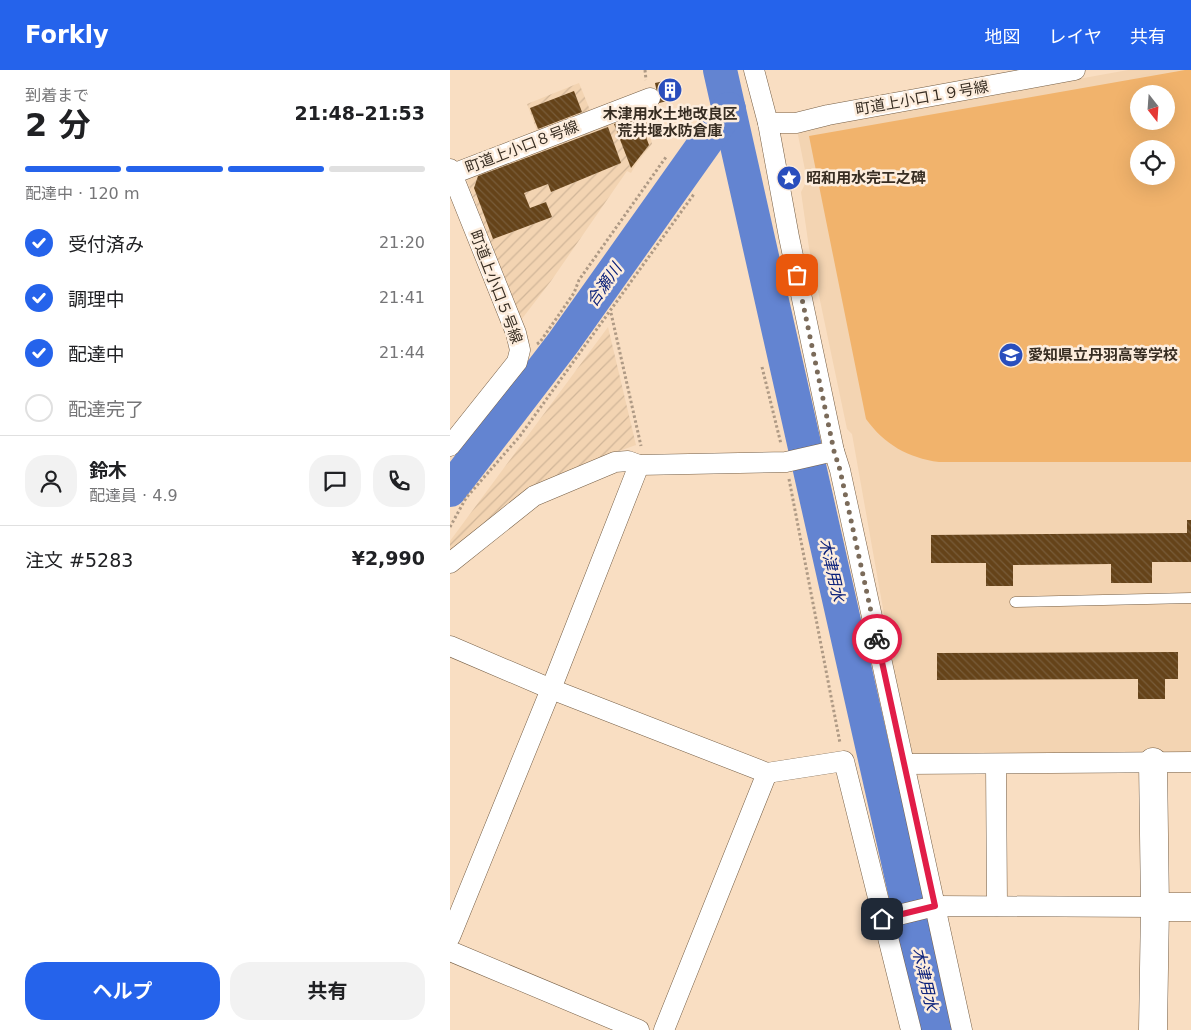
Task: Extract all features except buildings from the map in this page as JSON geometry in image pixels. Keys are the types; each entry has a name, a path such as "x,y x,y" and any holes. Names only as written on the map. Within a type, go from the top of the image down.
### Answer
{"street":[{"path":"754,70 768,123 830,451 840,470 962,1030"},
{"name":"町道上小口１９号線","path":"768,123 796,123 828,115 1075,70"},
{"name":"町道上小口８号線","path":"451,173 650,98"},
{"name":"町道上小口５号線","path":"450,446 517,362 520,350 516,333 451,173"},
{"path":"450,563 534,496 615,462 628,461 640,457 788,462 830,451"},
{"path":"450,937 551,689 640,457"},
{"path":"450,646 551,689 768,773 844,761 911,1030"},
{"path":"1153,762 1155,908 1153,1030"},
{"path":"905,764 1191,762"},
{"path":"996,764 997,906"},
{"path":"664,1030 768,773"},
{"path":"882,919 935,906 1191,907"},
{"path":"450,951 639,1030"}],"lane":[{"path":"1015,602 1191,598"}],"path":[{"path":"520,350 532,347 540,342 574,293 580,280 666,158"},
{"path":"450,527 466,498 520,436 694,194"},
{"path":"610,312 641,442 640,457"},
{"path":"762,367 788,462 844,761"}],"shaded area":[{"name":"愛知県立丹羽高等学校","path":"1128,70 1191,70 1191,758 909,755 852,434 847,429 809,248 801,192 807,180 797,130"},
{"path":"1191,70 1191,462 939,462 917,457 889,443 866,419 809,136"},
{"path":"579,83 590,110 537,131 527,104"},
{"path":"644,108 652,144 631,173 627,171 551,281 521,320 467,181 469,175"},
{"path":"608,327 636,445 588,462 555,477 450,553 450,541"}],"waterway":[{"name":"木津用水","path":"720,70 936,1030"},
{"name":"合瀬川","path":"450,490 563,343 729,109"}],"way so far":[{"path":"797,275 834,451 840,470 877,639"}],"place":[{"name":"木津用水土地改良区 荒井堰水防倉庫","path":"670,90"},
{"name":"昭和用水完工之碑","path":"789,178"},
{"name":"愛知県立丹羽高等学校","path":"1011,355"}],"route":[{"path":"877,639 935,906 882,919"}]}
